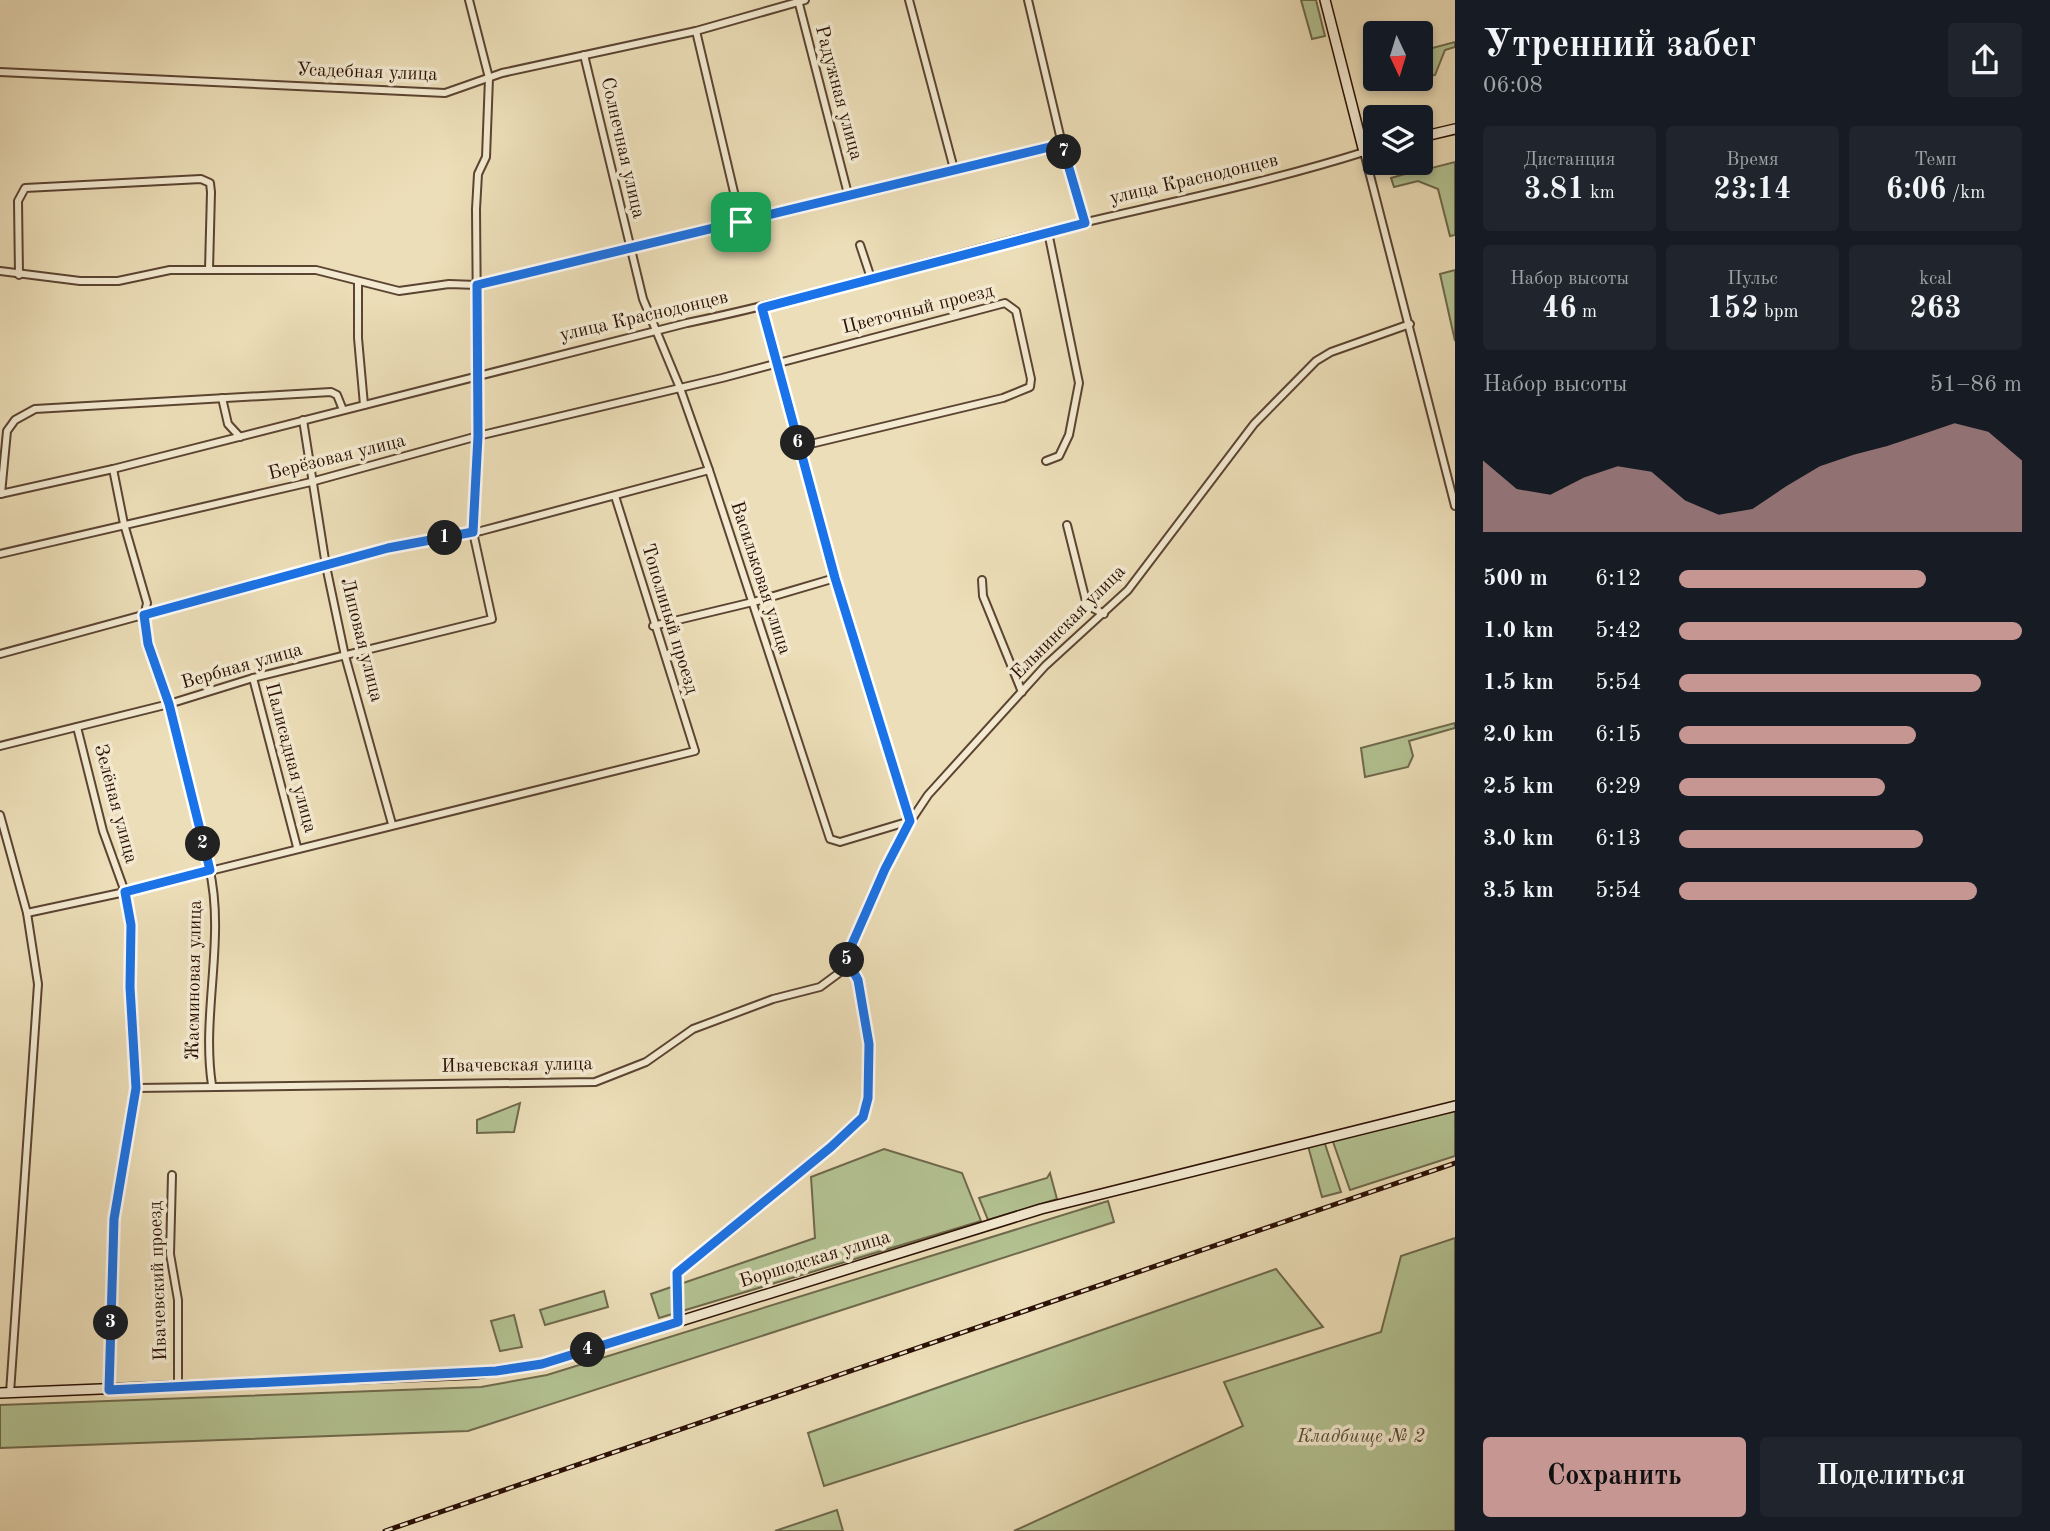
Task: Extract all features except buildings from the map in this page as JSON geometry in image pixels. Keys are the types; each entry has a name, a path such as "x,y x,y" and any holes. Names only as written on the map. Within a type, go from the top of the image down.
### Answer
{"street":[{"path":"469,0 489,78 486,157 478,174 479,375 473,532"},
{"path":"909,0 954,169"},
{"path":"1028,0 1062,144 1085,223"},
{"path":"1325,0 1363,148"},
{"name":"Усадебная улица","path":"0,72 445,93 489,78 696,31 800,1"},
{"name":"Радужная улица","path":"800,1 848,194"},
{"path":"696,31 741,222"},
{"name":"Солнечная улица","path":"584,55 628,248"},
{"path":"1433,134 1455,129"},
{"path":"0,271 55,279 118,281 170,270 316,270 399,291 449,284 477,285 1062,144"},
{"name":"улица Краснодонцев","path":"0,494 762,308 1048,232 1290,176 1363,152"},
{"path":"1370,175 1455,506"},
{"path":"19,275 18,201 25,188 201,179 210,183 211,192 209,271"},
{"path":"1046,461 1059,456 1069,435 1079,383 1048,232"},
{"path":"860,244 871,278"},
{"name":"Васильковая улица","path":"628,248 655,332 680,388 709,470 830,839 840,842 910,821"},
{"path":"358,281 358,338 364,405"},
{"name":"Цветочный проезд","path":"680,388 1005,303 1016,311 1031,379 1030,387 1003,398 799,447"},
{"path":"762,308 835,578 910,821"},
{"name":"Ельнинская улица","path":"839,972 885,869 910,821 929,795 1054,657 1128,590 1254,424 1303,373 1331,352 1410,324"},
{"name":"Берёзовая улица","path":"0,554 311,482 478,436 680,388"},
{"path":"0,494 7,431 15,420 35,409 331,392 337,395 342,410"},
{"path":"222,398 228,424 240,436"},
{"name":"Липовая улица","path":"303,421 326,566 345,656 366,722 391,824"},
{"name":"Жасминовая улица","path":"113,468 124,524 147,603 144,615 148,644 169,704 210,870 214,922 206,1050 212,1085"},
{"path":"0,654 388,548 473,532 709,470"},
{"name":"Тополиный проезд","path":"391,824 695,751 653,626 615,496"},
{"path":"1068,525 1087,605 1104,614"},
{"name":"Вербная улица","path":"0,746 169,704 253,678 492,619 473,532"},
{"path":"653,626 835,578"},
{"path":"982,580 983,596 1022,692"},
{"name":"Палисадная улица","path":"253,678 297,847"},
{"name":"Зелёная улица","path":"77,727 103,831 125,892 131,925 130,987 136,1088 114,1219 109,1390"},
{"path":"0,815 27,912 38,984 5,1393"},
{"path":"27,912 125,892 391,824"},
{"path":"678,1322 677,1273 831,1147 863,1117 868,1098 869,1044 858,980 846,958"},
{"name":"Ивачевская улица","path":"136,1088 595,1082 646,1062 693,1029 773,999 820,987 839,972"},
{"name":"Боршодская улица","path":"5,1393 496,1371 542,1364 1041,1209 1455,1106"},
{"name":"Ивачевский проезд","path":"172,1175 170,1254 177,1300 178,1386"}],"green space":[{"path":"1301,0 1316,0 1325,36 1312,39"},
{"path":"1455,42 1455,47 1445,50 1433,75 1433,48"},
{"path":"1455,162 1455,235 1450,236 1438,189 1418,181 1394,187 1391,178 1402,175 1433,175 1433,168"},
{"path":"1455,270 1455,341 1440,274"},
{"path":"1455,723 1455,728 1409,741 1413,756 1408,767 1365,777 1361,748"},
{"path":"520,1103 514,1132 477,1133 477,1120"},
{"path":"1455,1109 1455,1156 1350,1190 1332,1139"},
{"path":"1324,1141 1341,1192 1322,1197 1308,1146"},
{"path":"884,1149 962,1173 981,1221 659,1318 651,1294 815,1238 811,1177"},
{"path":"1050,1173 1057,1199 988,1220 979,1198 1047,1178"},
{"path":"1108,1201 1114,1222 468,1431 0,1448 0,1405 481,1387 547,1375"},
{"name":"Кладбище № 2","path":"1455,1238 1455,1531 1014,1531 1243,1426 1224,1382 1381,1332 1401,1256"},
{"path":"1276,1269 1323,1327 824,1486 808,1433"},
{"path":"604,1291 608,1307 545,1325 540,1310"},
{"path":"514,1315 522,1347 500,1351 491,1321"},
{"path":"837,1510 843,1531 775,1531"}],"railway":[{"path":"385,1531 1455,1163"}],"route":[{"path":"1062,144 1085,223 1031,235 762,308 835,578 878,710 910,821 885,869 846,958 858,980 869,1044 868,1098 863,1117 831,1147 677,1273 678,1322 542,1364 473,1374 109,1390 114,1219 136,1088 130,987 131,925 125,892 210,870 169,704 148,644 144,615 388,548 473,532 479,375 477,285 741,222 1062,144"}]}
